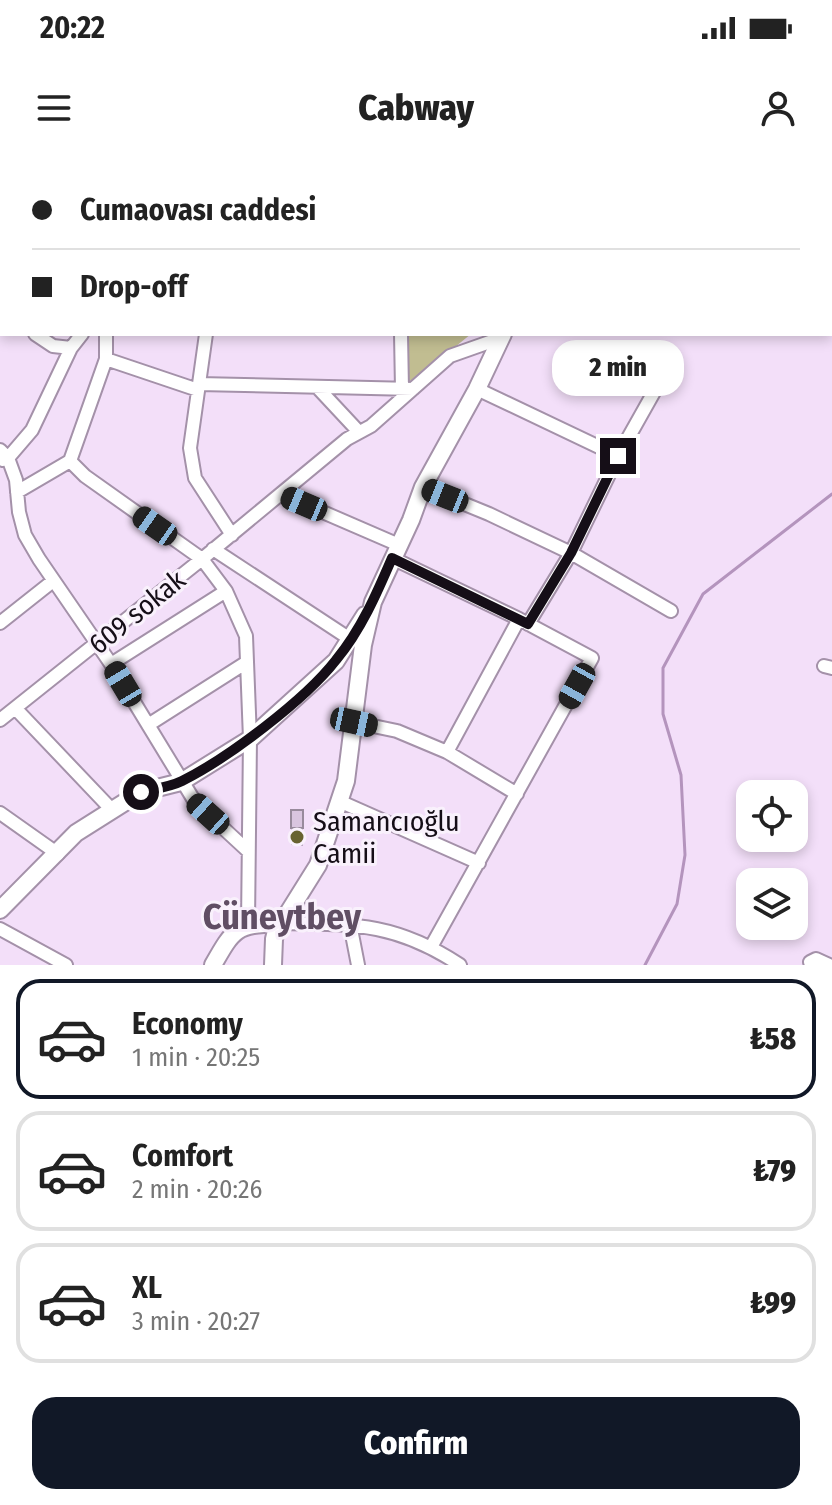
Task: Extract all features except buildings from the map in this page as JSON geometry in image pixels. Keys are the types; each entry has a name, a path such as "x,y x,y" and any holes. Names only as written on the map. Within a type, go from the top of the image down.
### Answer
{"main road":[{"path":"0,910 76,833 141,792 181,782 250,739 336,661 373,602 423,487 477,389 499,336"},
{"path":"273,965 278,923 288,913 318,865 346,781 363,645 373,602"},
{"path":"213,965 230,936 248,924 278,923"}],"street":[{"path":"38,336 53,346 71,348"},
{"path":"80,336 71,348 32,430 3,456 16,480 25,535 111,664 195,802 248,851"},
{"path":"17,492 70,461 106,359 106,336"},
{"path":"206,336 190,448 195,478 232,535"},
{"path":"401,336 407,389"},
{"path":"70,461 85,476 202,559 347,439 371,426 407,389 450,356 497,336"},
{"path":"106,359 199,387 407,389"},
{"path":"317,387 359,432"},
{"path":"477,389 618,456"},
{"path":"447,752 524,622 571,553 618,456 654,392"},
{"path":"423,487 571,553 671,611"},
{"path":"281,494 395,551 592,658 431,947"},
{"path":"213,549 350,639"},
{"name":"609 sokak","path":"0,720 202,559 226,591 246,636 250,739 248,924"},
{"path":"0,623 53,581"},
{"path":"111,664 226,591"},
{"path":"148,725 247,662"},
{"path":"15,708 113,811"},
{"path":"354,722 397,731 447,752 517,794"},
{"path":"339,801 479,863"},
{"path":"0,813 58,854"},
{"path":"278,923 350,924 386,929 431,947 460,965"},
{"path":"350,924 358,965"},
{"path":"0,929 66,965"},
{"path":"810,962 816,959 829,965"}],"shaded area":[{"path":"406,336 469,336 413,381 408,380"}],"waterway":[{"path":"645,965 677,904 685,855 681,775 663,714 663,668 703,594 832,494"}],"place":[{"name":"Samancıoğlu Camii","path":"297,837"}],"district":[{"name":"Cüneytbey","path":"282,917"}],"route":[{"path":"141,792 181,782 250,739 304,692 336,661 373,602 392,558 528,624 571,553 618,456"}]}
